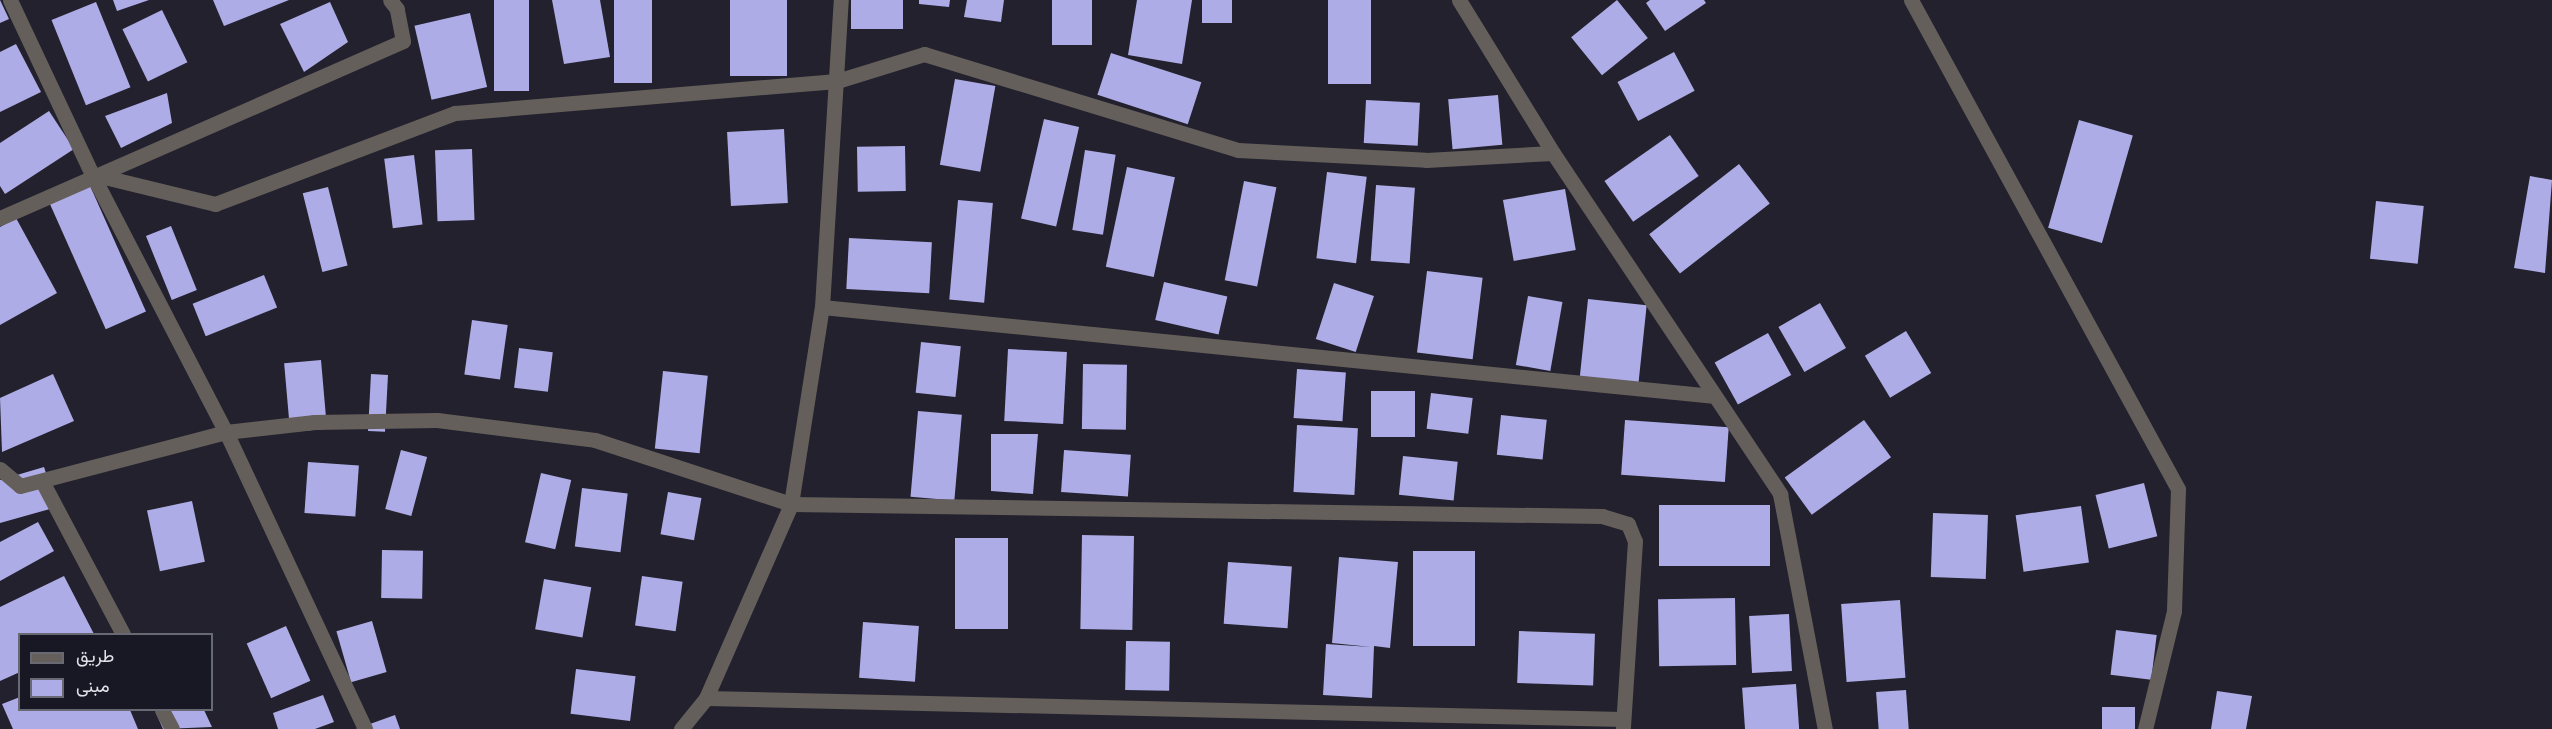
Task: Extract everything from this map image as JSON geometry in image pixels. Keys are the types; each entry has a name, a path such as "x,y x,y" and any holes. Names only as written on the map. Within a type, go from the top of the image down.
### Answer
{"street":[{"path":"10,0 92,174 226,432 365,729"},
{"path":"0,218 92,174 403,40 397,9 390,0"},
{"path":"681,729 706,698 791,504 822,307 841,0"},
{"path":"1459,0 1553,153 1780,494 1825,729"},
{"path":"1911,0 2178,489 2174,611 2145,729"},
{"path":"92,174 215,204 455,113 837,81 924,54 1238,150 1426,160 1553,153"},
{"path":"822,307 1713,396"},
{"path":"0,469 20,486 43,483 74,469 226,432 314,422 437,420 595,440 791,504 1602,516 1628,524 1635,541 1623,724 706,698"},
{"path":"43,483 122,633"},
{"path":"163,711 172,729"}],"building":[{"path":"0,0 9,19 0,23"},
{"path":"113,0 149,0 117,11"},
{"path":"213,0 289,0 224,26"},
{"path":"494,0 529,0 529,91 494,91"},
{"path":"552,0 600,0 610,57 564,64"},
{"path":"614,0 652,0 652,83 614,83"},
{"path":"730,0 787,0 787,76 730,76"},
{"path":"851,0 903,0 903,29 851,29"},
{"path":"919,0 950,0 949,7 919,4"},
{"path":"967,0 1004,0 1001,22 964,17"},
{"path":"1052,0 1092,0 1092,45 1052,45"},
{"path":"1137,0 1192,0 1182,64 1128,55"},
{"path":"1202,0 1232,0 1232,23 1202,23"},
{"path":"1328,0 1371,0 1371,84 1328,84"},
{"path":"1617,0 1648,38 1602,75 1571,37"},
{"path":"1650,0 1704,0 1706,3 1665,31 1646,3"},
{"path":"96,2 130,87 86,105 51,20"},
{"path":"330,2 348,42 304,72 280,24"},
{"path":"162,10 187,62 148,81 122,29"},
{"path":"470,13 487,87 432,100 414,26"},
{"path":"16,44 41,92 0,112 0,52"},
{"path":"1674,52 1695,91 1638,121 1617,82"},
{"path":"1111,53 1201,82 1188,124 1097,95"},
{"path":"955,79 995,86 980,172 940,165"},
{"path":"167,93 172,123 121,148 105,116"},
{"path":"1498,95 1502,145 1453,149 1448,99"},
{"path":"1366,100 1420,103 1418,146 1364,143"},
{"path":"49,111 74,149 5,194 0,186 0,143"},
{"path":"1044,119 1079,127 1056,226 1021,218"},
{"path":"2079,120 2133,135 2102,243 2048,228"},
{"path":"784,129 788,203 731,206 727,132"},
{"path":"1670,135 1699,176 1633,222 1604,181"},
{"path":"905,146 906,191 858,192 857,147"},
{"path":"472,149 474,220 438,221 435,150"},
{"path":"1085,150 1116,155 1103,235 1072,230"},
{"path":"414,155 423,224 393,228 384,159"},
{"path":"1739,164 1770,203 1680,274 1649,234"},
{"path":"1127,167 1175,177 1154,277 1106,267"},
{"path":"1327,172 1367,177 1356,263 1316,258"},
{"path":"2530,176 2552,180 2545,273 2514,268"},
{"path":"87,179 146,311 106,329 47,197"},
{"path":"1244,181 1276,187 1257,286 1225,280"},
{"path":"1376,185 1415,188 1410,264 1371,261"},
{"path":"328,187 348,266 322,272 303,193"},
{"path":"1565,189 1576,250 1514,261 1503,200"},
{"path":"958,200 993,203 984,303 949,300"},
{"path":"2376,201 2424,206 2418,264 2370,259"},
{"path":"16,218 57,293 0,325 0,227"},
{"path":"171,226 197,290 172,300 146,236"},
{"path":"849,238 932,242 929,293 846,289"},
{"path":"1427,271 1483,278 1473,359 1417,352"},
{"path":"264,275 277,307 206,336 193,304"},
{"path":"1164,282 1227,297 1219,335 1155,320"},
{"path":"1334,283 1374,296 1356,352 1316,339"},
{"path":"1528,296 1562,302 1550,371 1516,365"},
{"path":"1588,299 1647,305 1638,384 1580,378"},
{"path":"1820,303 1846,348 1804,372 1778,327"},
{"path":"472,320 508,325 500,379 464,374"},
{"path":"1906,331 1931,373 1890,398 1865,356"},
{"path":"1768,333 1791,375 1738,405 1715,363"},
{"path":"921,342 961,346 955,397 916,393"},
{"path":"519,348 553,352 548,392 514,388"},
{"path":"1008,349 1067,352 1063,424 1004,421"},
{"path":"321,360 327,429 290,432 284,363"},
{"path":"1083,364 1127,365 1126,430 1082,429"},
{"path":"1297,369 1346,372 1342,421 1294,418"},
{"path":"663,371 708,376 700,453 655,449"},
{"path":"53,374 74,421 2,452 0,398"},
{"path":"371,374 388,375 385,432 368,431"},
{"path":"1371,391 1415,391 1415,437 1371,437"},
{"path":"1431,393 1473,398 1468,434 1427,429"},
{"path":"918,411 962,415 954,501 911,497"},
{"path":"1501,415 1547,420 1543,460 1497,455"},
{"path":"1625,420 1729,427 1725,482 1621,475"},
{"path":"1864,420 1891,457 1812,515 1785,478"},
{"path":"1297,425 1358,428 1354,495 1293,492"},
{"path":"991,434 1038,434 1033,494 991,491"},
{"path":"401,450 427,457 411,516 385,509"},
{"path":"1064,450 1131,455 1128,497 1061,492"},
{"path":"1403,456 1458,462 1454,501 1399,495"},
{"path":"308,462 359,466 355,516 304,513"},
{"path":"44,467 57,507 0,523 0,480"},
{"path":"541,473 571,480 555,549 525,542"},
{"path":"2144,483 2157,536 2109,548 2095,495"},
{"path":"582,488 628,494 620,552 575,547"},
{"path":"668,492 701,498 694,540 661,534"},
{"path":"192,501 205,562 160,571 147,511"},
{"path":"1659,505 1770,505 1770,566 1659,566"},
{"path":"2081,506 2089,562 2024,572 2016,515"},
{"path":"1933,513 1988,515 1986,579 1931,577"},
{"path":"38,522 54,551 0,581 0,542"},
{"path":"1082,535 1134,536 1132,630 1080,629"},
{"path":"955,538 1008,538 1008,629 955,629"},
{"path":"382,550 423,551 422,599 381,598"},
{"path":"1413,551 1475,551 1475,646 1413,646"},
{"path":"1339,557 1398,562 1390,648 1374,646 1372,698 1323,695 1326,644 1371,647 1332,643"},
{"path":"1228,562 1292,566 1288,628 1224,624"},
{"path":"64,576 93,633 18,633 18,673 0,681 0,607"},
{"path":"642,576 683,582 676,631 635,626"},
{"path":"544,579 591,587 582,638 535,629"},
{"path":"1735,598 1736,665 1659,666 1658,599"},
{"path":"1900,600 1905,678 1847,682 1841,604"},
{"path":"1789,614 1792,671 1752,673 1749,616"},
{"path":"372,621 387,672 351,682 336,631"},
{"path":"863,622 919,626 915,682 859,678"},
{"path":"286,626 310,681 271,698 247,643"},
{"path":"2116,630 2157,635 2151,680 2111,675"},
{"path":"1519,631 1595,634 1593,686 1517,683"},
{"path":"1126,641 1170,642 1169,691 1125,690"},
{"path":"576,669 636,676 630,721 571,714"},
{"path":"1796,684 1799,729 1745,729 1742,688"},
{"path":"1906,690 1909,729 1879,729 1876,692"},
{"path":"2217,691 2252,696 2246,729 2211,729"},
{"path":"323,695 334,722 315,729 278,729 273,713"},
{"path":"18,698 18,711 130,711 138,729 13,729 2,704"},
{"path":"2102,707 2135,707 2135,729 2102,729"},
{"path":"204,711 212,727 163,729 156,713"},
{"path":"395,715 400,729 356,729"}]}
